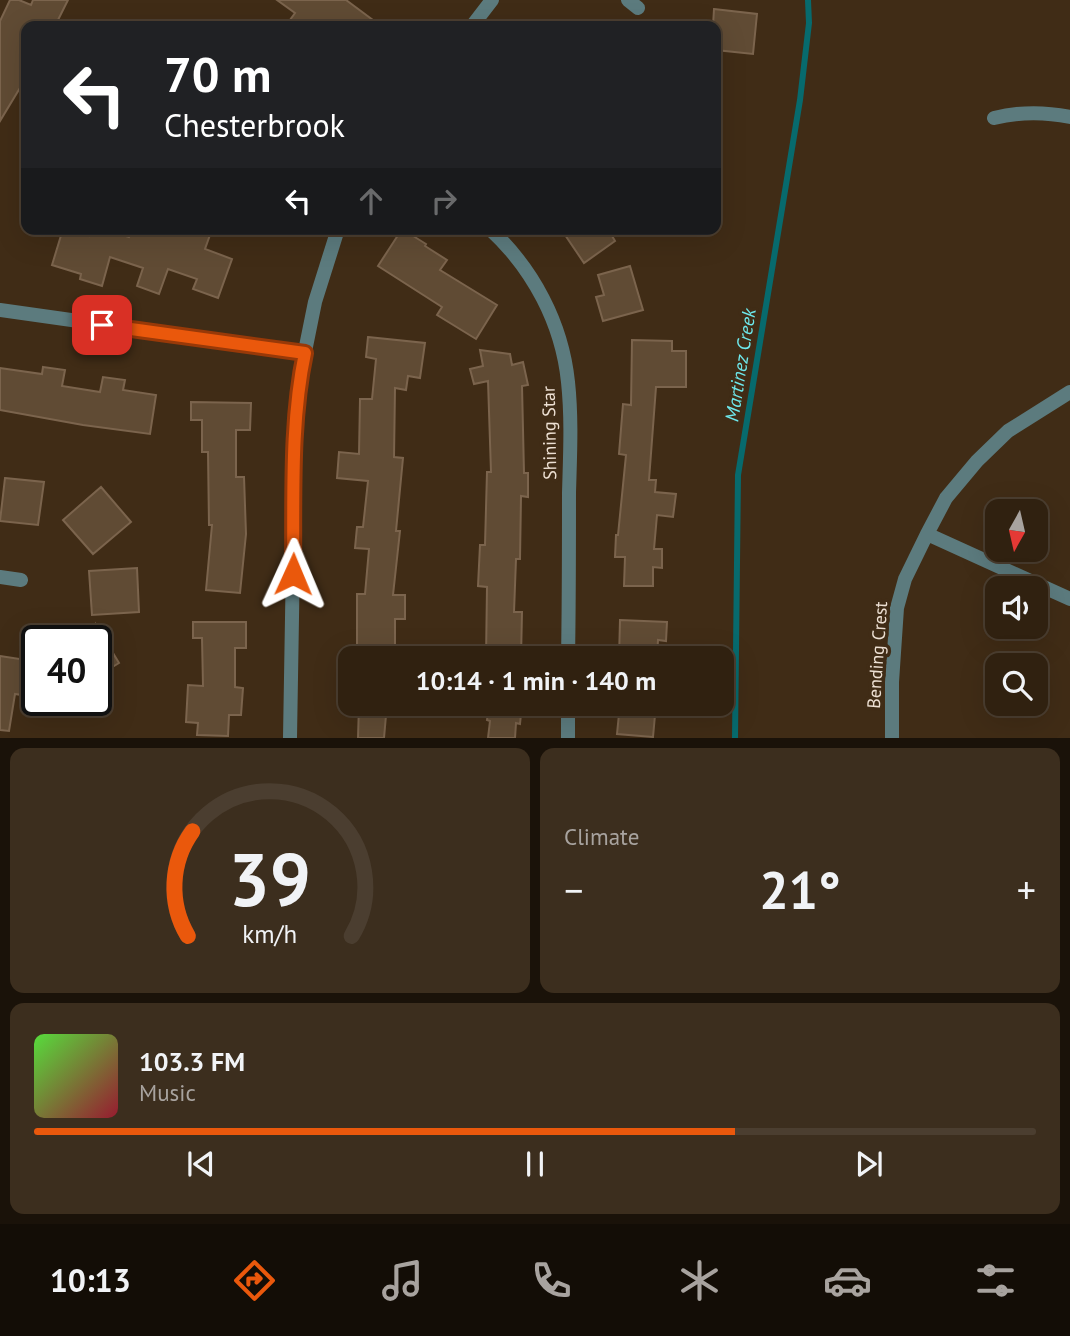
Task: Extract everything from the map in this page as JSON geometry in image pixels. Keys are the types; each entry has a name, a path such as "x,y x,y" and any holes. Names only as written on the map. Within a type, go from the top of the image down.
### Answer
{"street":[{"path":"476,21 492,0"},
{"path":"994,118 1011,114 1070,117"},
{"path":"290,737 295,438 299,381 315,302 336,235"},
{"name":"Shining Star","path":"496,235 516,257 547,305 564,354 570,406 568,646"},
{"path":"0,310 305,353"},
{"name":"Bending Crest","path":"892,737 892,682 897,608 905,579 927,534 946,498 977,461 1008,431 1070,392"},
{"path":"927,534 1070,599"},
{"path":"0,577 21,580"},
{"path":"568,716 568,737"}],"building":[{"path":"10,0 31,5 33,0 68,0 58,21 21,21 21,86 0,121 0,21"},
{"path":"277,0 346,0 374,21 292,21 295,13"},
{"path":"714,9 757,14 753,54 721,51 721,21 713,21"},
{"path":"61,235 210,235 205,249 232,259 218,298 193,289 197,279 168,269 159,294 137,286 143,268 110,257 102,286 80,279 81,274 52,265"},
{"path":"398,235 412,235 447,260 440,270 497,305 476,339 437,315 442,307 378,266"},
{"path":"565,235 612,235 615,241 584,263"},
{"path":"630,266 643,310 603,321 596,297 604,295 598,275"},
{"path":"368,337 425,343 420,378 408,376 406,390 395,388 394,457 403,458 396,531 400,531 393,595 405,595 405,619 395,619 395,646 357,646 357,594 365,594 369,549 355,548 357,527 363,527 368,481 337,478 339,452 359,454 360,399 372,399 376,359 366,357"},
{"path":"632,340 672,341 672,351 686,351 686,387 656,387 649,480 656,480 655,492 676,494 673,517 657,515 654,549 662,549 662,568 653,567 653,586 624,586 625,557 615,557 626,455 619,454 623,404 631,405"},
{"path":"480,350 510,354 512,365 523,362 528,385 522,386 524,473 528,473 528,497 521,496 520,559 516,559 514,612 522,612 521,646 486,646 487,587 478,586 480,545 485,545 487,472 491,472 488,381 474,384 470,369 483,366"},
{"path":"43,367 65,370 62,386 100,392 103,377 125,380 123,390 156,395 150,434 0,410 0,368 42,374"},
{"path":"191,402 251,403 250,430 236,430 236,477 244,477 246,534 240,593 206,590 212,525 209,525 208,452 202,452 202,420 191,420"},
{"path":"5,478 44,482 38,525 0,521"},
{"path":"101,487 131,522 93,554 63,520"},
{"path":"137,568 139,612 92,615 89,571"},
{"path":"620,620 667,622 666,641 658,640 658,646 619,646"},
{"path":"193,622 246,622 246,648 235,648 235,687 243,688 241,715 229,715 228,736 197,735 198,723 186,722 188,685 203,686 202,638 193,638"},
{"path":"112,651 119,663 112,667"},
{"path":"0,656 21,659 21,695 15,694 9,731 0,730"},
{"path":"359,716 386,716 384,738 358,738"},
{"path":"488,716 521,716 520,724 516,723 515,738 488,738 490,721 487,720"},
{"path":"619,716 655,716 653,737 617,734"}],"waterway":[{"name":"Martinez Creek","path":"735,738 738,475 800,100 809,23 808,0"}],"route":[{"path":"102,325 305,353 299,381 295,438 293,574"}]}
